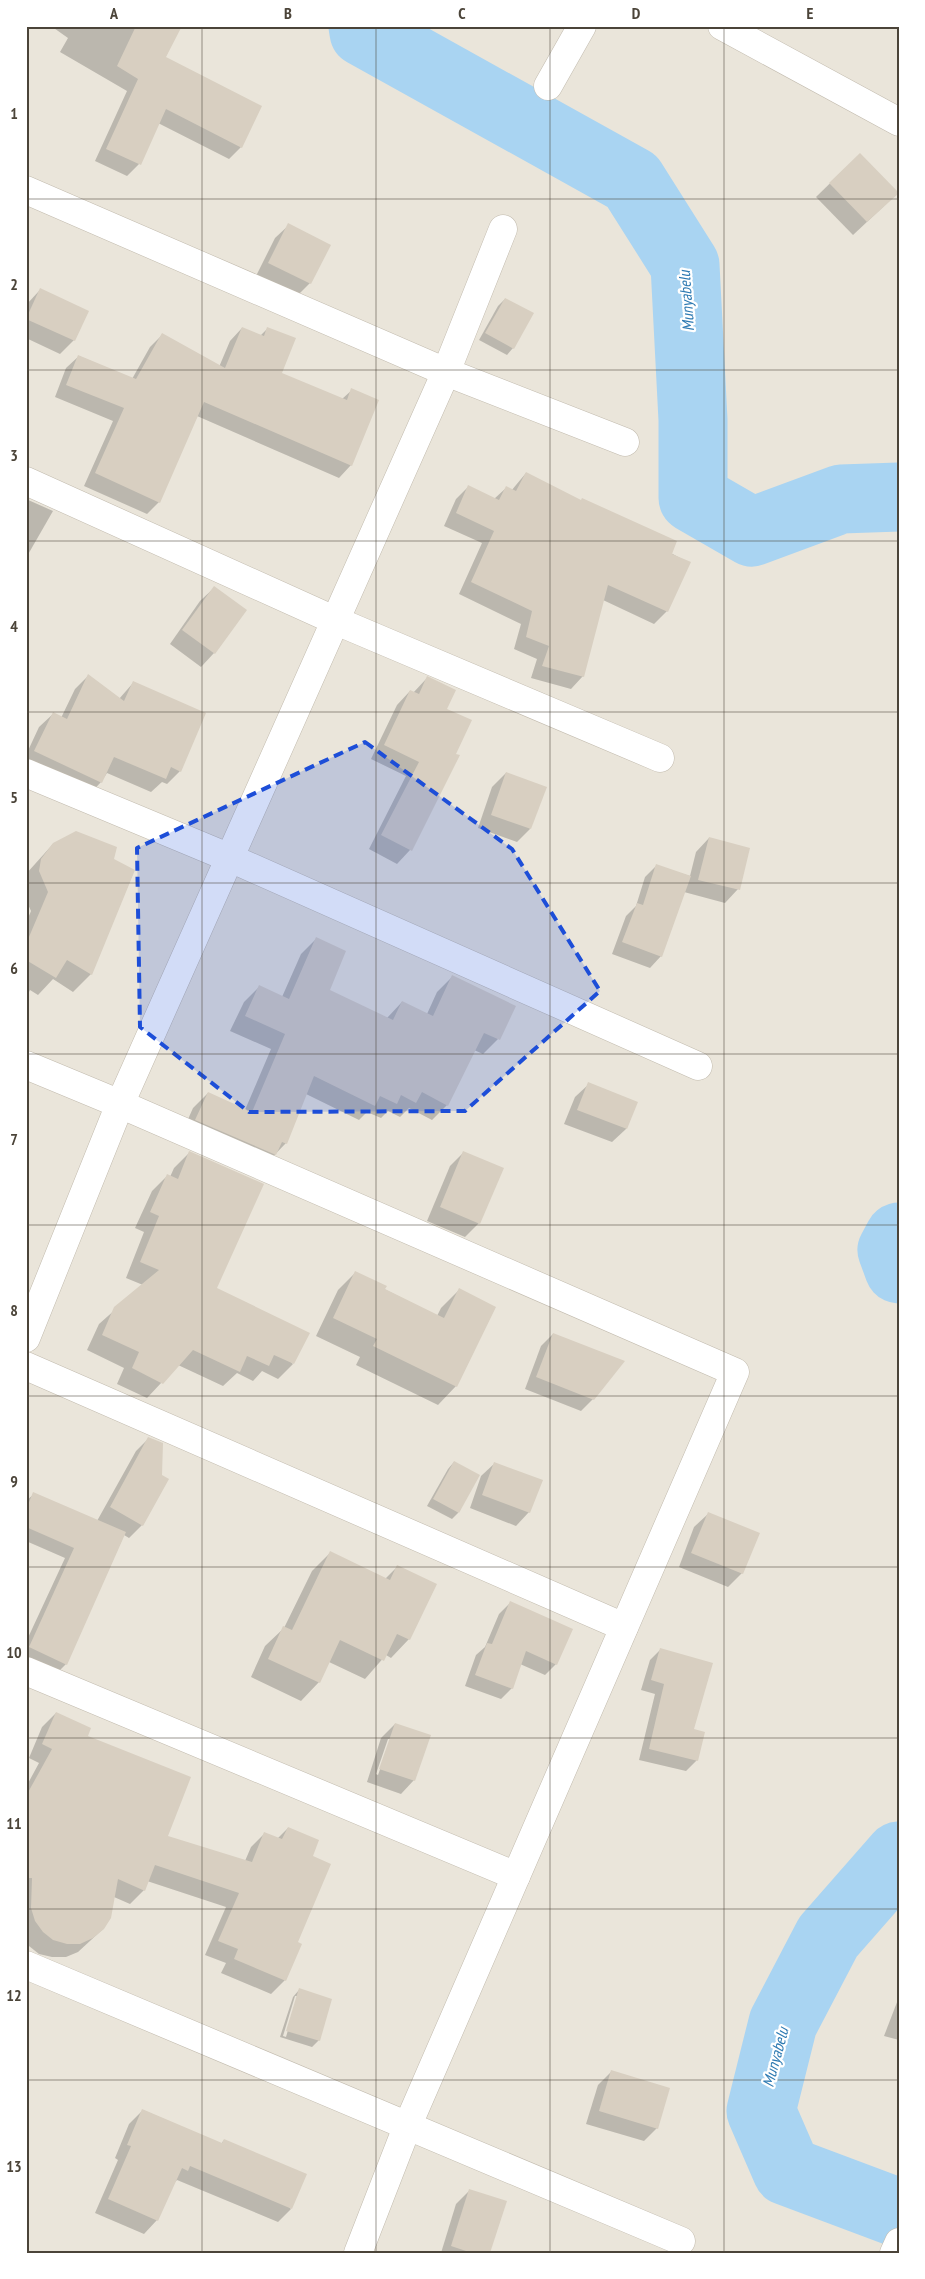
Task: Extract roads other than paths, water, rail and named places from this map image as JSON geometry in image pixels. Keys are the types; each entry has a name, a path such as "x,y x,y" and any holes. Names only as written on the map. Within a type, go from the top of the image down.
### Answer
{"street":[{"path":"548,86 582,26"},
{"path":"722,26 899,122"},
{"path":"26,190 446,372 624,442"},
{"path":"26,1338 120,1104 446,372 503,230"},
{"path":"26,481 334,620 660,758"},
{"path":"26,773 230,858 698,1066"},
{"path":"26,1065 120,1104 735,1372 407,2128 358,2253"},
{"path":"26,1366 624,1627"},
{"path":"26,1671 516,1876"},
{"path":"26,1965 407,2128 681,2241"},
{"path":"894,2253 899,2242"}],"waterway":[{"name":"Munyabelu","path":"363,26 364,32 632,181 685,265 693,420 693,498 752,532 841,499 899,497"},
{"name":"Munyabelu","path":"899,1237 892,1250 899,1269"},
{"name":"Munyabelu","path":"899,1856 828,1937 783,2023 761,2111 787,2171 899,2213"}]}
